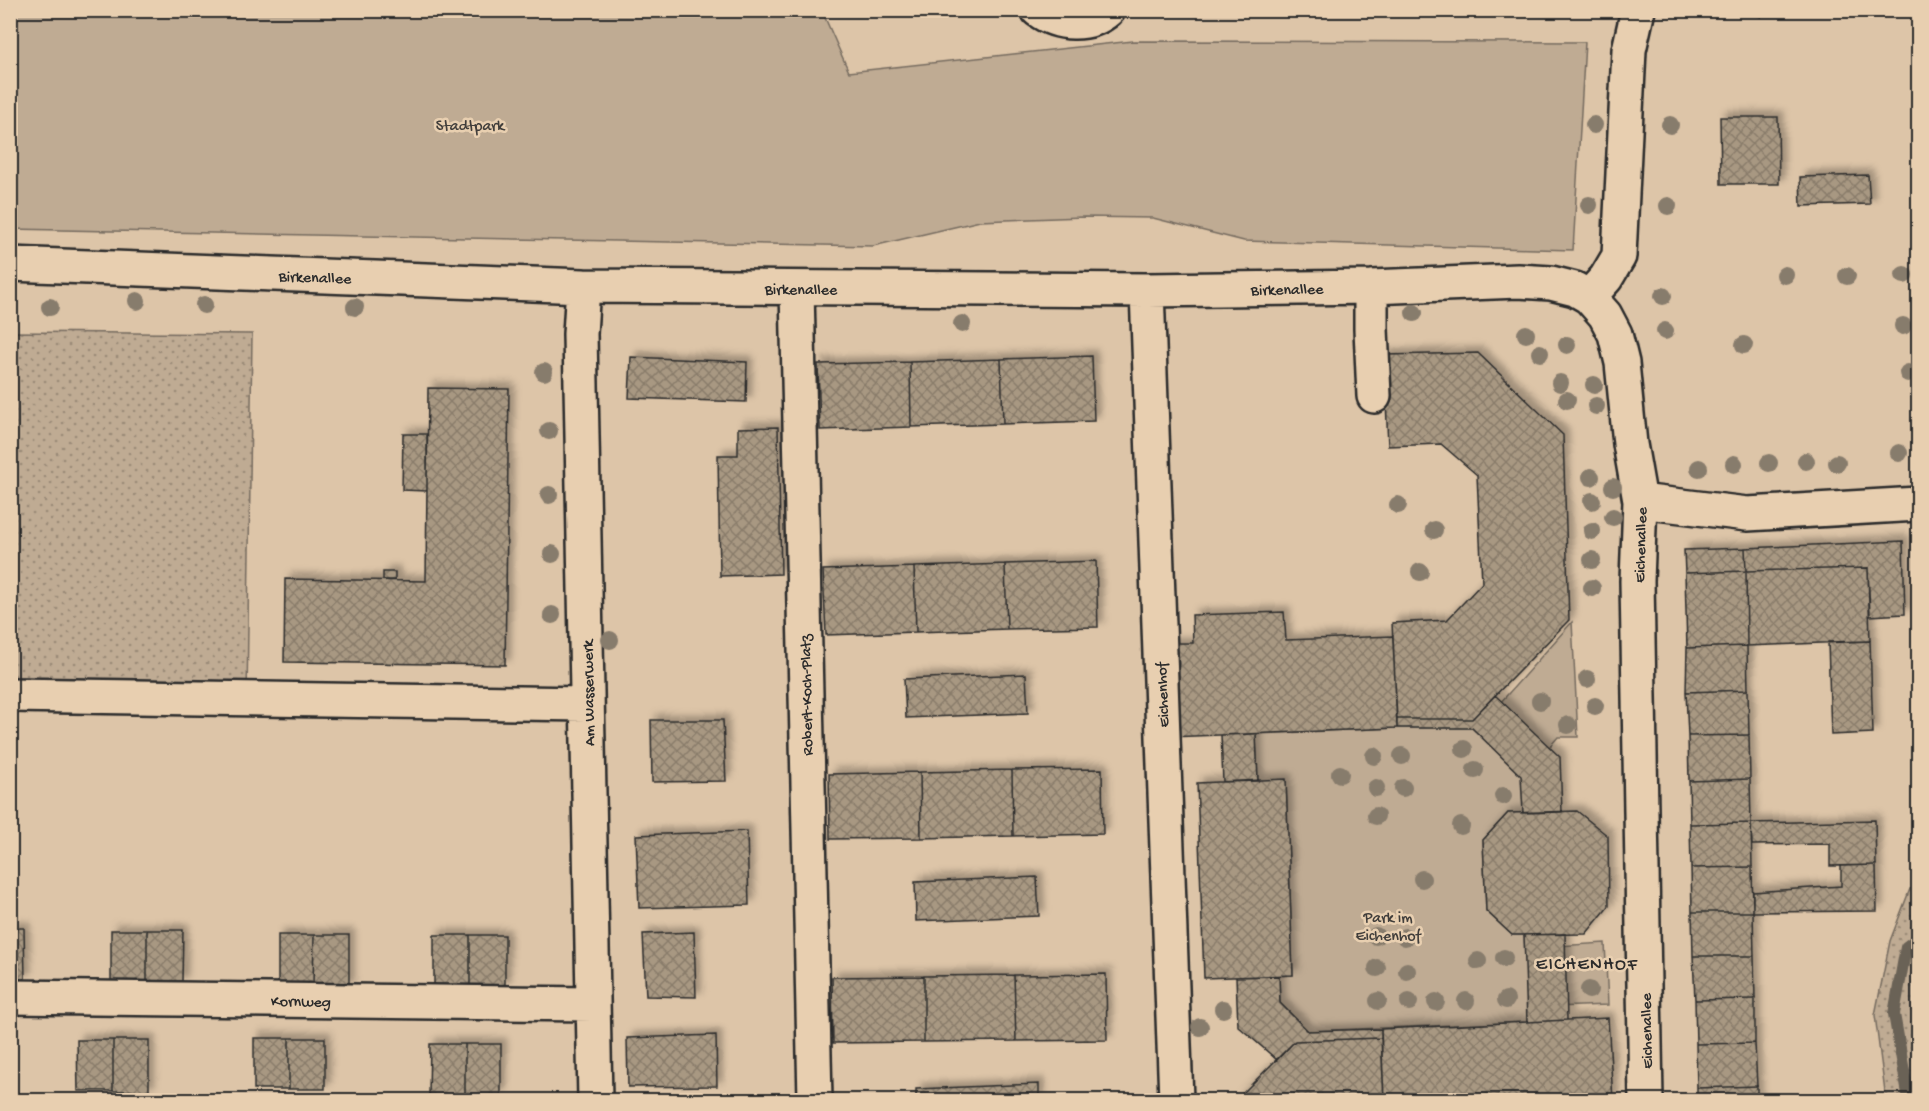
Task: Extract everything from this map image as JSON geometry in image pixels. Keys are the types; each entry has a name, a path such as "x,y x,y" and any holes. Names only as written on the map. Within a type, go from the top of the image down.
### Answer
{"street":[{"path":"1038,10 1045,16 1067,22 1084,23 1108,10"},
{"path":"1590,297 1606,278 1619,256 1629,50 1638,10"},
{"name":"Birkenallee","path":"10,264 583,286 797,289 1147,290 1371,287 1518,281 1551,283 1575,289 1590,297"},
{"name":"Am Wasserwerk","path":"583,286 580,334 595,1101"},
{"path":"1371,287 1374,396"},
{"name":"Robert-Koch-Platz","path":"797,289 815,1101"},
{"name":"Eichenhof","path":"1147,290 1176,1101"},
{"name":"Eichenallee","path":"1590,297 1605,315 1615,334 1622,363 1630,444 1640,501 1637,581 1646,1101"},
{"path":"1640,501 1747,514 1918,504"},
{"path":"10,695 587,704"},
{"name":"Kornweg","path":"10,997 592,1004"}],"green space":[{"name":"Stadtpark","path":"11,10 822,11 849,72 1133,41 1585,42 1573,250 1244,241 1153,218 1083,217 980,221 873,246 11,229"},
{"path":"11,332 252,334 247,698 11,690"},
{"name":"Park im Eichenhof","path":"1572,622 1578,737 1558,737 1522,779 1523,813 1508,813 1483,840 1486,911 1512,935 1524,935 1525,948 1605,943 1608,1005 1527,1008 1527,1022 1308,1031 1280,1003 1279,976 1293,975 1286,780 1258,781 1256,734 1397,728 1472,728 1475,731"},
{"path":"1918,887 1918,986 1912,1029 1918,1065 1918,1100 1886,1100 1875,1015 1890,941 1910,889"}],"building":[{"path":"1745,10 1764,10 1761,17"},
{"path":"1720,117 1778,117 1779,184 1721,184"},
{"path":"1868,175 1870,204 1801,206 1800,177"},
{"path":"1478,353 1563,435 1569,620 1472,719 1397,719 1392,623 1447,620 1482,583 1477,475 1441,444 1388,446 1384,355"},
{"path":"1092,356 1094,421 1003,424 1001,359"},
{"path":"631,357 747,362 746,402 629,398"},
{"path":"1001,359 1003,424 911,427 910,362"},
{"path":"910,362 911,427 820,430 818,364"},
{"path":"428,388 509,389 505,665 284,662 285,579 426,581"},
{"path":"778,427 781,574 720,576 718,455 738,455 738,428"},
{"path":"403,434 427,434 427,491 402,490"},
{"path":"1903,541 1905,614 1870,616 1868,568 1746,571 1745,548"},
{"path":"1745,548 1746,571 1685,573 1684,550"},
{"path":"1096,561 1098,627 1007,629 1005,564"},
{"path":"1005,564 1007,629 916,632 914,567"},
{"path":"914,567 916,632 826,635 823,570"},
{"path":"1868,568 1870,641 1747,646 1746,571"},
{"path":"1746,571 1747,646 1687,648 1685,573"},
{"path":"383,572 395,572 395,580 383,580"},
{"path":"1284,612 1286,640 1393,636 1397,728 1169,737 1165,643 1193,643 1192,615"},
{"path":"1870,641 1873,733 1831,735 1828,642"},
{"path":"1747,646 1748,690 1686,692 1687,648"},
{"path":"1026,674 1028,713 906,718 904,679"},
{"path":"1748,690 1749,735 1688,736 1686,692"},
{"path":"1495,695 1560,757 1562,812 1523,813 1521,776 1472,728 1397,728 1397,719 1472,719"},
{"path":"651,720 723,720 726,781 652,782"},
{"path":"1256,734 1258,781 1223,782 1221,735"},
{"path":"1749,735 1750,779 1689,781 1688,736"},
{"path":"1102,769 1103,834 1013,836 1012,770"},
{"path":"1012,770 1013,836 921,838 920,772"},
{"path":"920,772 921,838 830,839 829,774"},
{"path":"1286,779 1293,975 1204,978 1197,783"},
{"path":"1750,779 1751,823 1690,824 1689,781"},
{"path":"1577,811 1608,836 1609,906 1586,934 1512,935 1486,911 1483,840 1508,813"},
{"path":"1875,820 1876,865 1830,866 1830,844 1752,845 1751,823"},
{"path":"1751,823 1752,867 1691,868 1690,824"},
{"path":"747,831 749,905 639,908 636,835"},
{"path":"1876,865 1877,911 1753,912 1753,892 1841,886 1841,866"},
{"path":"1752,867 1753,912 1692,912 1691,868"},
{"path":"1037,877 1039,916 916,921 915,882"},
{"path":"1692,912 1753,912 1754,956 1693,956"},
{"path":"10,928 24,928 25,979 10,979"},
{"path":"111,930 147,930 147,982 111,982"},
{"path":"147,930 183,930 182,982 147,982"},
{"path":"694,932 696,997 646,996 643,934"},
{"path":"1565,934 1567,1020 1527,1022 1524,935"},
{"path":"278,935 314,935 313,986 278,986"},
{"path":"314,935 349,935 349,986 313,986"},
{"path":"434,935 470,935 470,986 434,986"},
{"path":"470,935 505,935 505,986 470,986"},
{"path":"1693,956 1754,956 1755,999 1695,1000"},
{"path":"1106,974 1107,1040 1016,1041 1014,975"},
{"path":"1014,975 1016,1041 924,1042 924,976"},
{"path":"924,976 924,1042 833,1043 832,977"},
{"path":"1279,976 1280,1003 1308,1031 1381,1029 1381,1038 1295,1041 1277,1060 1238,1026 1236,977"},
{"path":"1755,999 1755,1043 1696,1044 1695,1000"},
{"path":"1608,1018 1613,1100 1384,1100 1381,1029"},
{"path":"716,1035 717,1086 628,1087 627,1038"},
{"path":"254,1038 289,1038 289,1089 254,1089"},
{"path":"289,1038 325,1038 325,1089 289,1089"},
{"path":"1381,1038 1384,1100 1236,1100 1295,1041"},
{"path":"77,1040 113,1040 113,1091 78,1091"},
{"path":"113,1040 149,1040 149,1091 113,1091"},
{"path":"1755,1043 1757,1086 1697,1088 1696,1044"},
{"path":"430,1044 465,1044 465,1095 429,1095"},
{"path":"465,1044 501,1044 501,1095 465,1095"},
{"path":"1039,1084 1039,1100 916,1100 916,1089"},
{"path":"1757,1086 1757,1100 1697,1100 1697,1088"}],"waterway":[{"path":"1909,1100 1894,1014 1906,947 1918,938"}],"district":[{"name":"EICHENHOF","path":"1587,963"}]}
